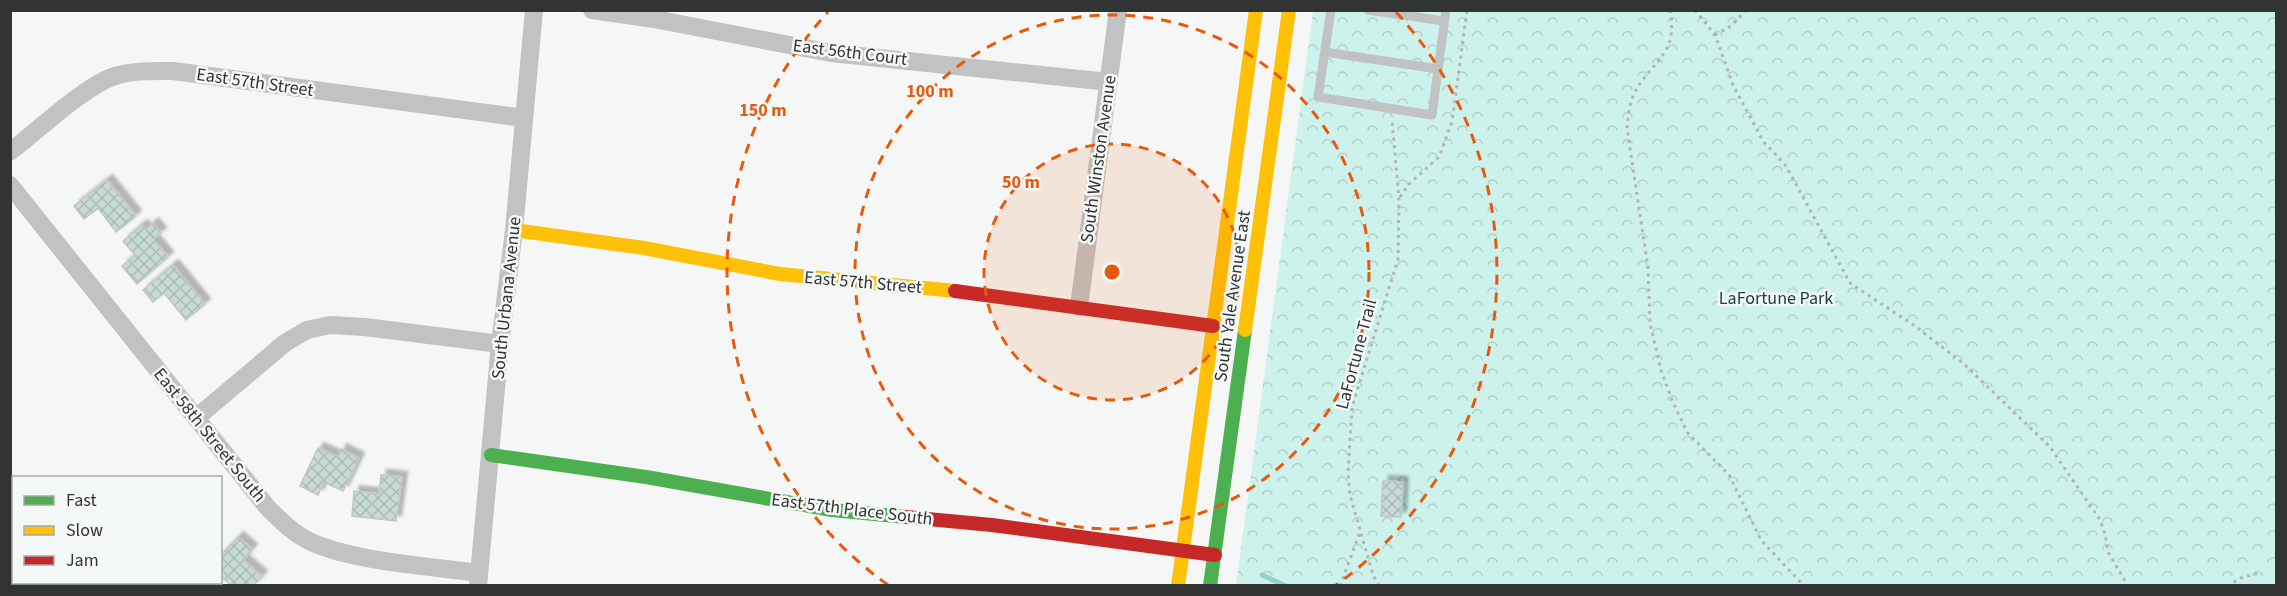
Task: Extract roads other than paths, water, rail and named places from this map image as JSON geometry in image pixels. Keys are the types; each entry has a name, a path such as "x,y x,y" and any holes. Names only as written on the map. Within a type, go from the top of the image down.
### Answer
{"street":[{"name":"South Urbana Avenue","path":"479,579 534,10"},
{"name":"East 56th Court","path":"592,10 654,19 831,53 1108,82"},
{"name":"South Winston Avenue","path":"1079,307 1118,10"},
{"name":"South Yale Avenue East","path":"1178,585 1256,10"},
{"name":"South Yale Avenue East","path":"1210,585 1289,10"},
{"name":"East 57th Street","path":"10,152 89,90 112,77 133,72 172,71 524,118"},
{"name":"East 58th Street South","path":"10,185 268,508 290,529 310,541 333,550 479,579"},
{"name":"East 57th Street","path":"513,230 644,248 780,274 951,290 1213,326"},
{"path":"196,418 285,344 307,330 330,325 365,327 500,344"},
{"name":"East 57th Place South","path":"491,455 646,477 832,510 992,525 1215,555"}],"lane":[{"path":"1331,10 1318,97 1432,115 1446,10"},
{"path":"1368,10 1444,21"},
{"path":"1325,52 1438,69"}],"waterway":[{"path":"1262,575 1286,586"}],"park label":[{"name":"LaFortune Park","path":"1776,298"}]}
